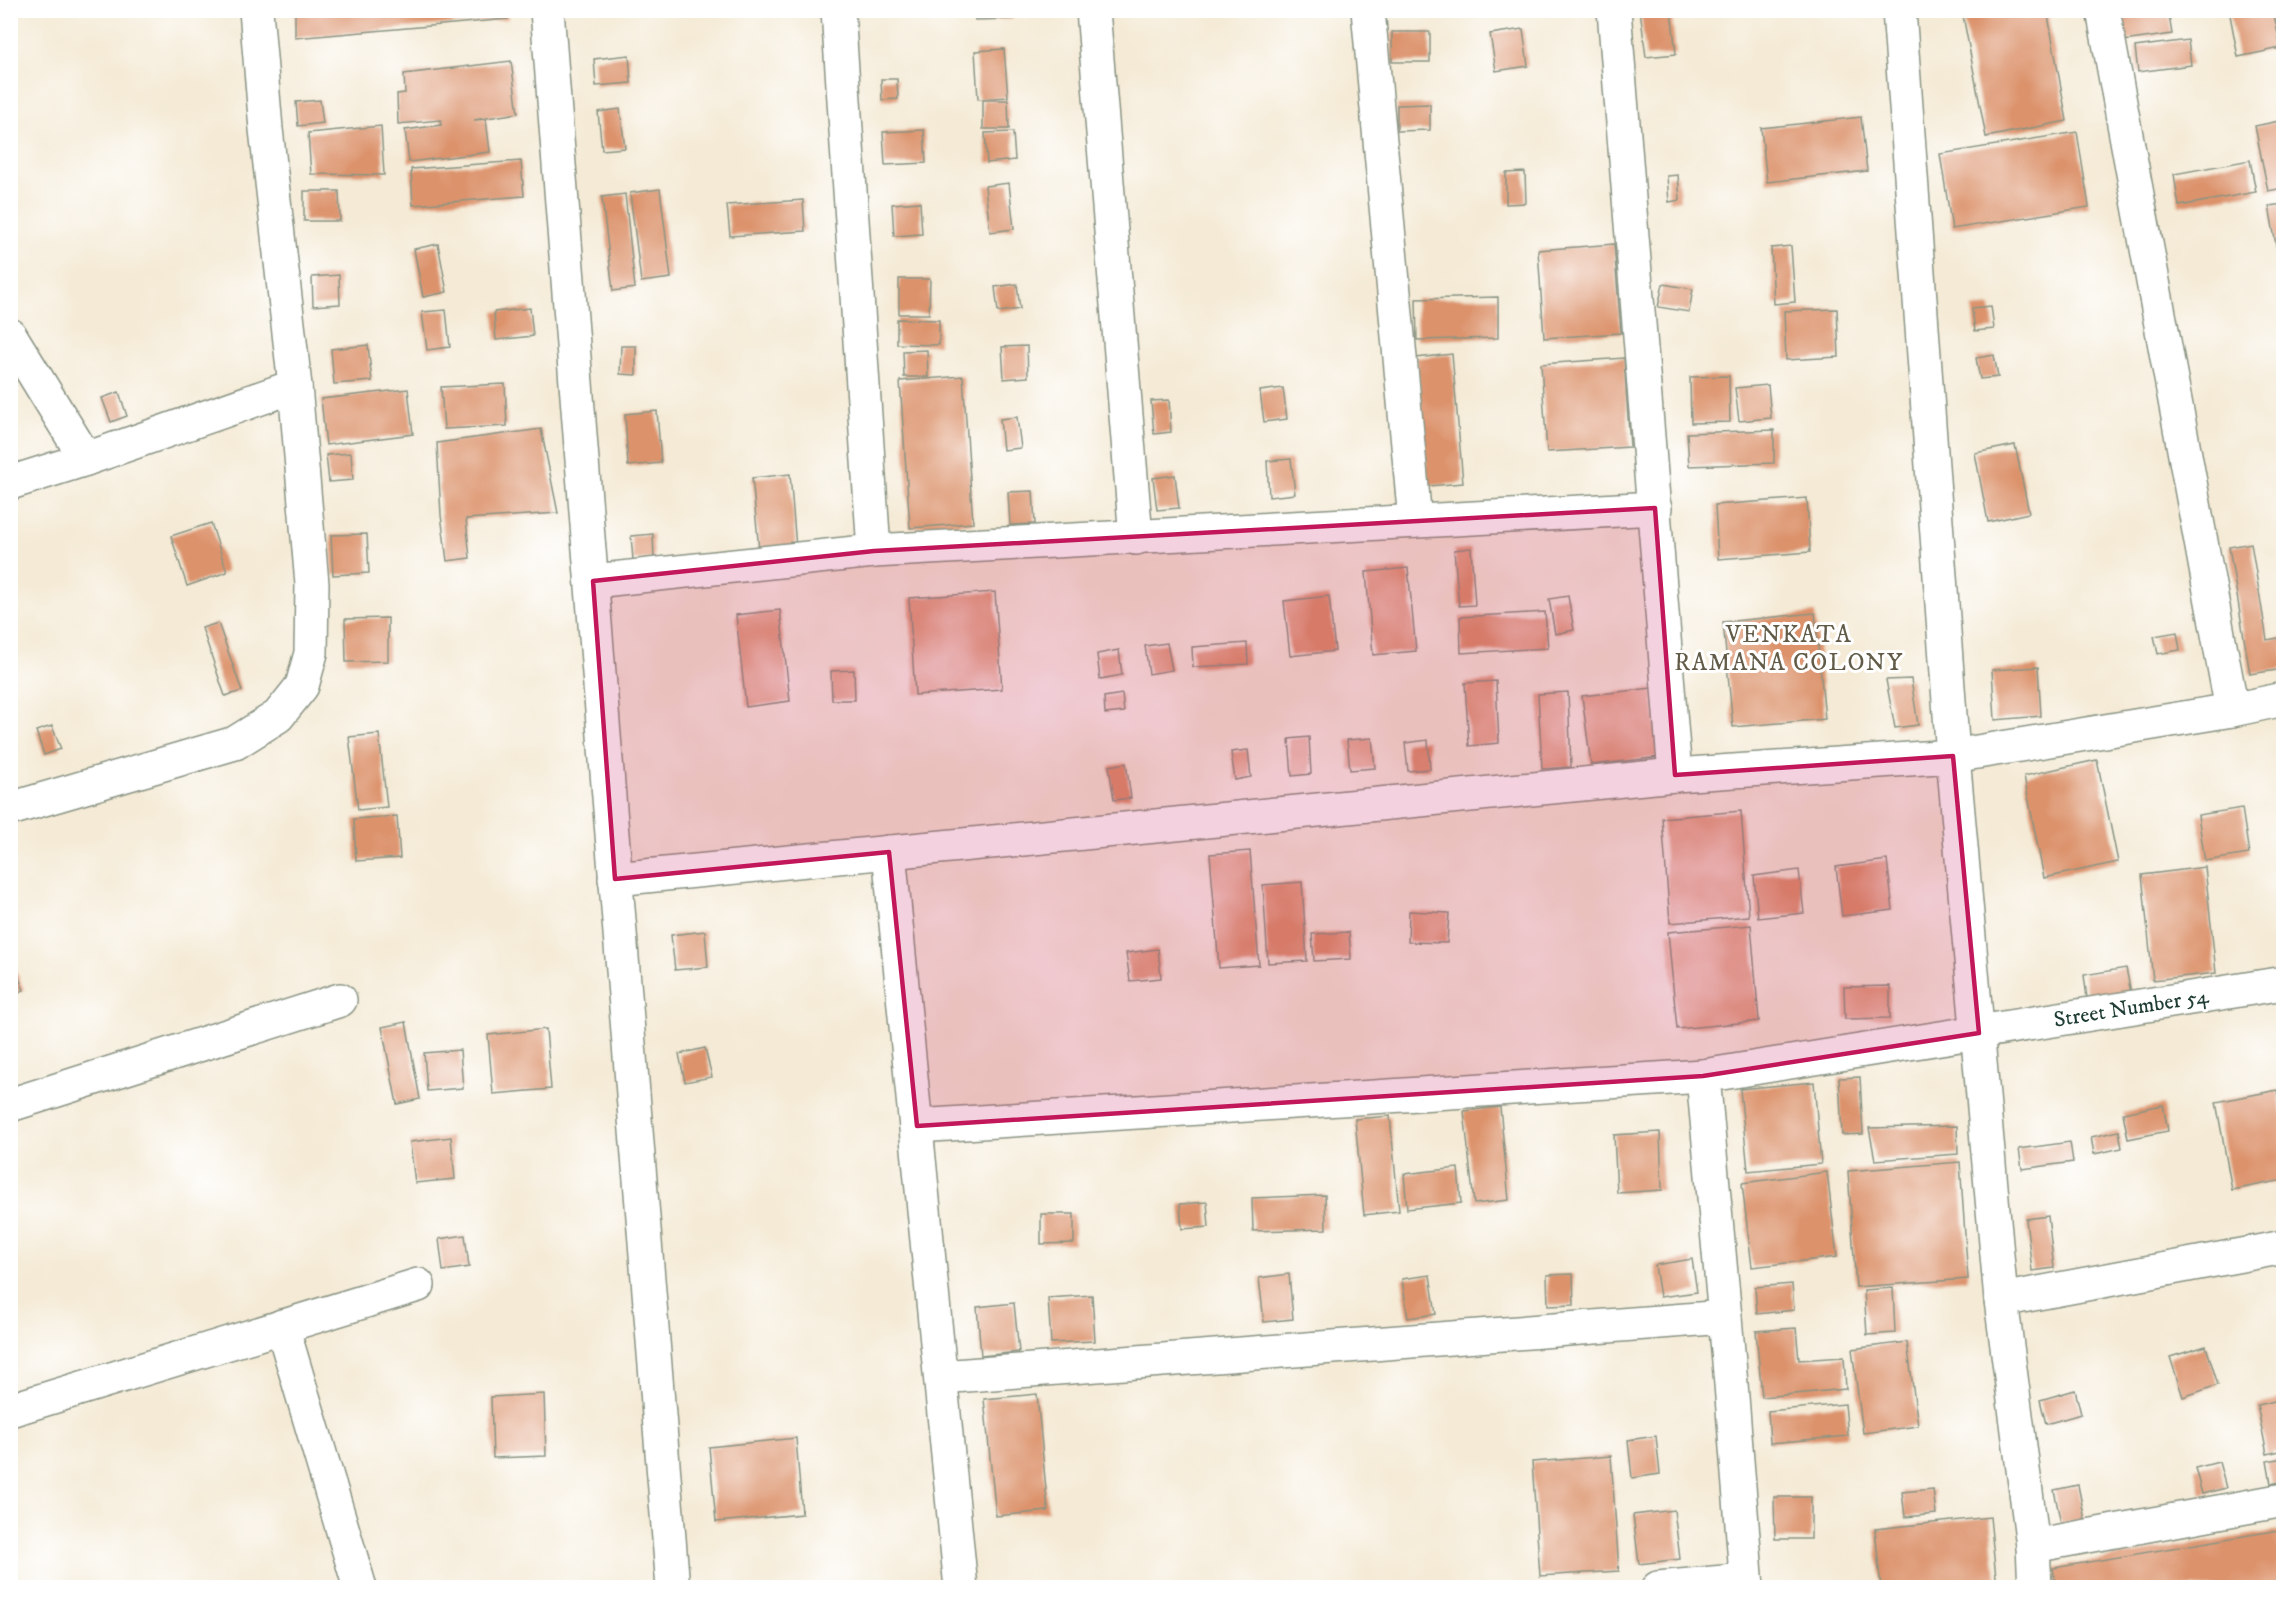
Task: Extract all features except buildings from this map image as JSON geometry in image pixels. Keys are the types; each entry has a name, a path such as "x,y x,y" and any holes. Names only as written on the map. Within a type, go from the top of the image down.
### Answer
{"street":[{"path":"10,809 235,743 278,716 302,686 311,653 312,584 295,386 266,129 256,10"},
{"path":"548,10 651,1344 673,1587"},
{"path":"838,10 874,551"},
{"path":"1093,10 1136,538"},
{"path":"1368,10 1415,521"},
{"path":"1614,10 1676,775"},
{"path":"1899,10 1953,756 2001,1300 2033,1546 2035,1587"},
{"path":"2103,10 2232,710"},
{"path":"10,335 86,459"},
{"path":"10,483 295,386"},
{"path":"593,581 874,551 1655,508"},
{"path":"615,879 1676,775 1953,756 2232,710 2283,699"},
{"path":"890,852 961,1587"},
{"name":"Street Number 54","path":"917,1125 1703,1076 2283,983"},
{"path":"10,1105 340,1000"},
{"path":"1658,1587 1746,1584 1703,1076"},
{"path":"2001,1300 2283,1247"},
{"path":"10,1410 418,1285"},
{"path":"941,1377 1725,1317"},
{"path":"282,1326 360,1587"},
{"path":"2033,1546 2283,1500"}],"highlighted area":[{"path":"1655,508 1675,775 1953,756 1979,1033 1703,1076 917,1126 889,852 615,879 593,581 874,551"}],"district":[{"name":"VENKATA RAMANA COLONY","path":"1789,649"}]}
